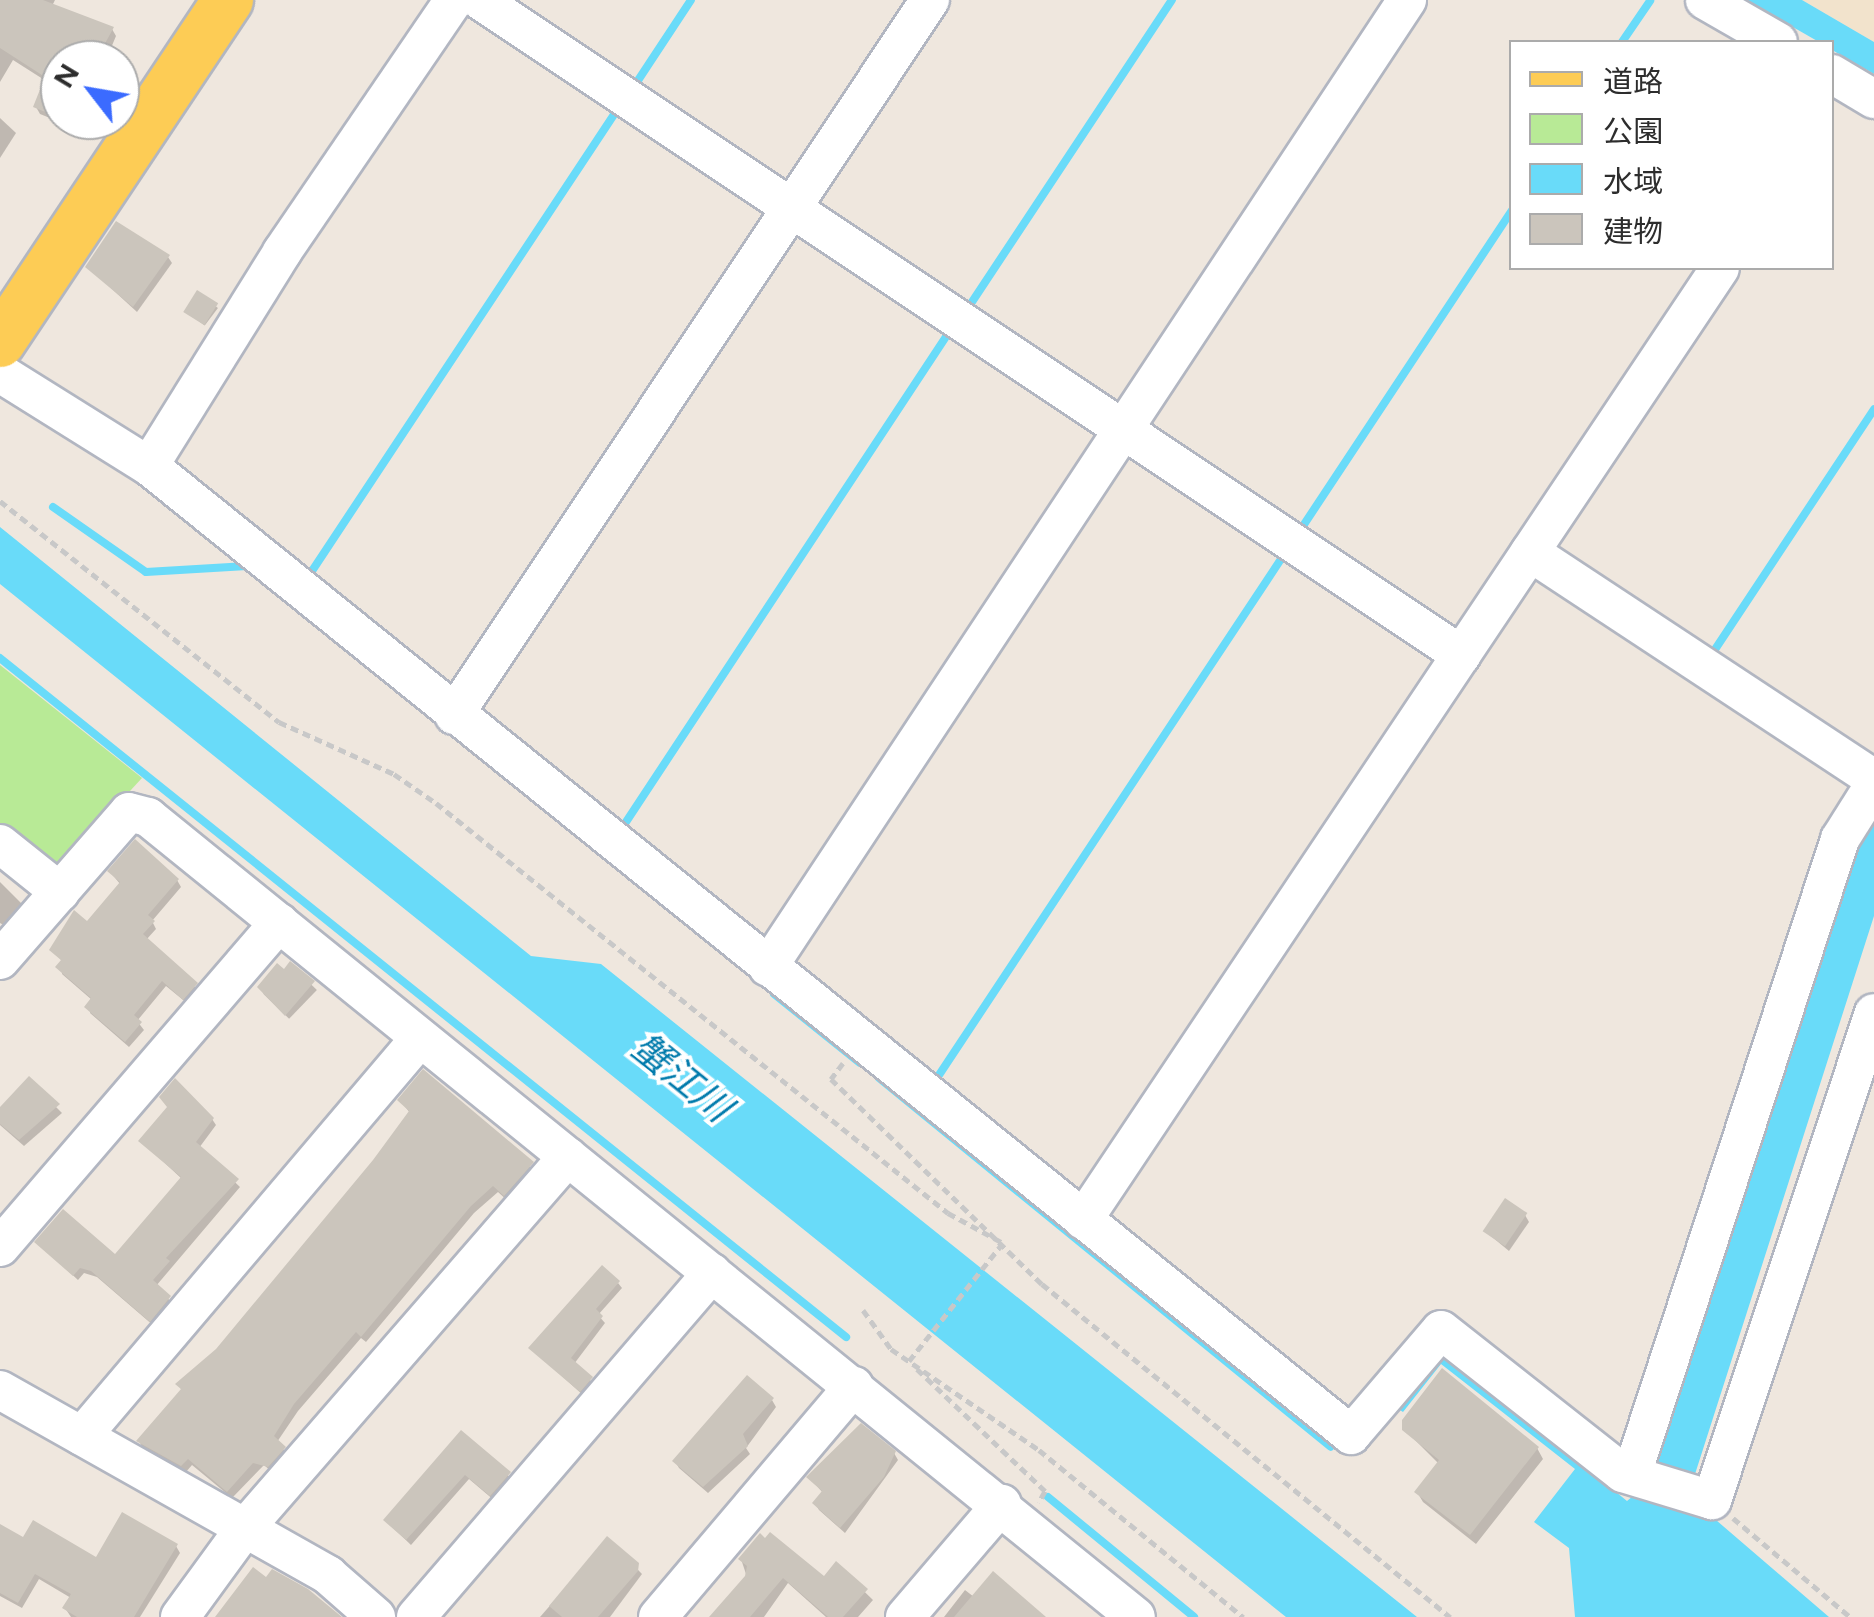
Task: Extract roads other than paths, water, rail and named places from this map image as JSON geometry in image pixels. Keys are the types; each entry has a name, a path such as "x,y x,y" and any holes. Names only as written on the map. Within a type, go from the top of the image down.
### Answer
{"main road":[{"path":"140,80 192,0"},
{"path":"0,342 228,0"},
{"path":"0,290 101,140"}],"street":[{"path":"149,466 282,252 454,0"},
{"path":"480,0 1461,654"},
{"path":"454,715 930,0"},
{"path":"768,967 1407,0"},
{"path":"1705,0 1775,40"},
{"path":"1083,1220 1719,270"},
{"path":"0,373 149,466 1351,1435 1441,1330 1637,1475 1712,1500 1861,1105 1874,1013"},
{"path":"1530,552 1874,782 1840,839 1637,1475"},
{"path":"0,960 129,812 148,817 1014,1514 1136,1617"},
{"path":"0,844 60,892"},
{"path":"0,1247 279,923"},
{"path":"82,1436 420,1038"},
{"path":"180,1617 246,1528 568,1157"},
{"path":"416,1617 712,1272"},
{"path":"658,1617 854,1386"},
{"path":"0,1390 328,1576 376,1617"},
{"path":"905,1617 1014,1514"}],"water":[{"path":"1746,0 1802,0 1874,42 1874,74 1834,51 1834,40 1816,40"},
{"name":"蟹江川","path":"0,527 531,956 601,964 1417,1617 1286,1617 0,584"},
{"path":"1874,812 1874,916 1688,1496 1829,1617 1575,1617 1569,1548 1534,1522 1575,1469 1441,1364 1403,1412 1395,1407 1438,1356 1449,1356 1627,1501 1644,1487 1859,836"}],"waterway":[{"path":"633,88 691,0"},
{"path":"966,311 1172,0"},
{"path":"1623,40 1650,1"},
{"path":"310,574 619,107"},
{"path":"1299,532 1509,215"},
{"path":"624,825 951,329"},
{"path":"1710,657 1874,409"},
{"path":"53,507 146,572 247,566"},
{"path":"937,1078 1287,550"},
{"path":"0,658 846,1337"},
{"path":"774,994 860,1063"},
{"path":"879,1078 1331,1447"},
{"path":"1048,1497 1194,1617"}]}
